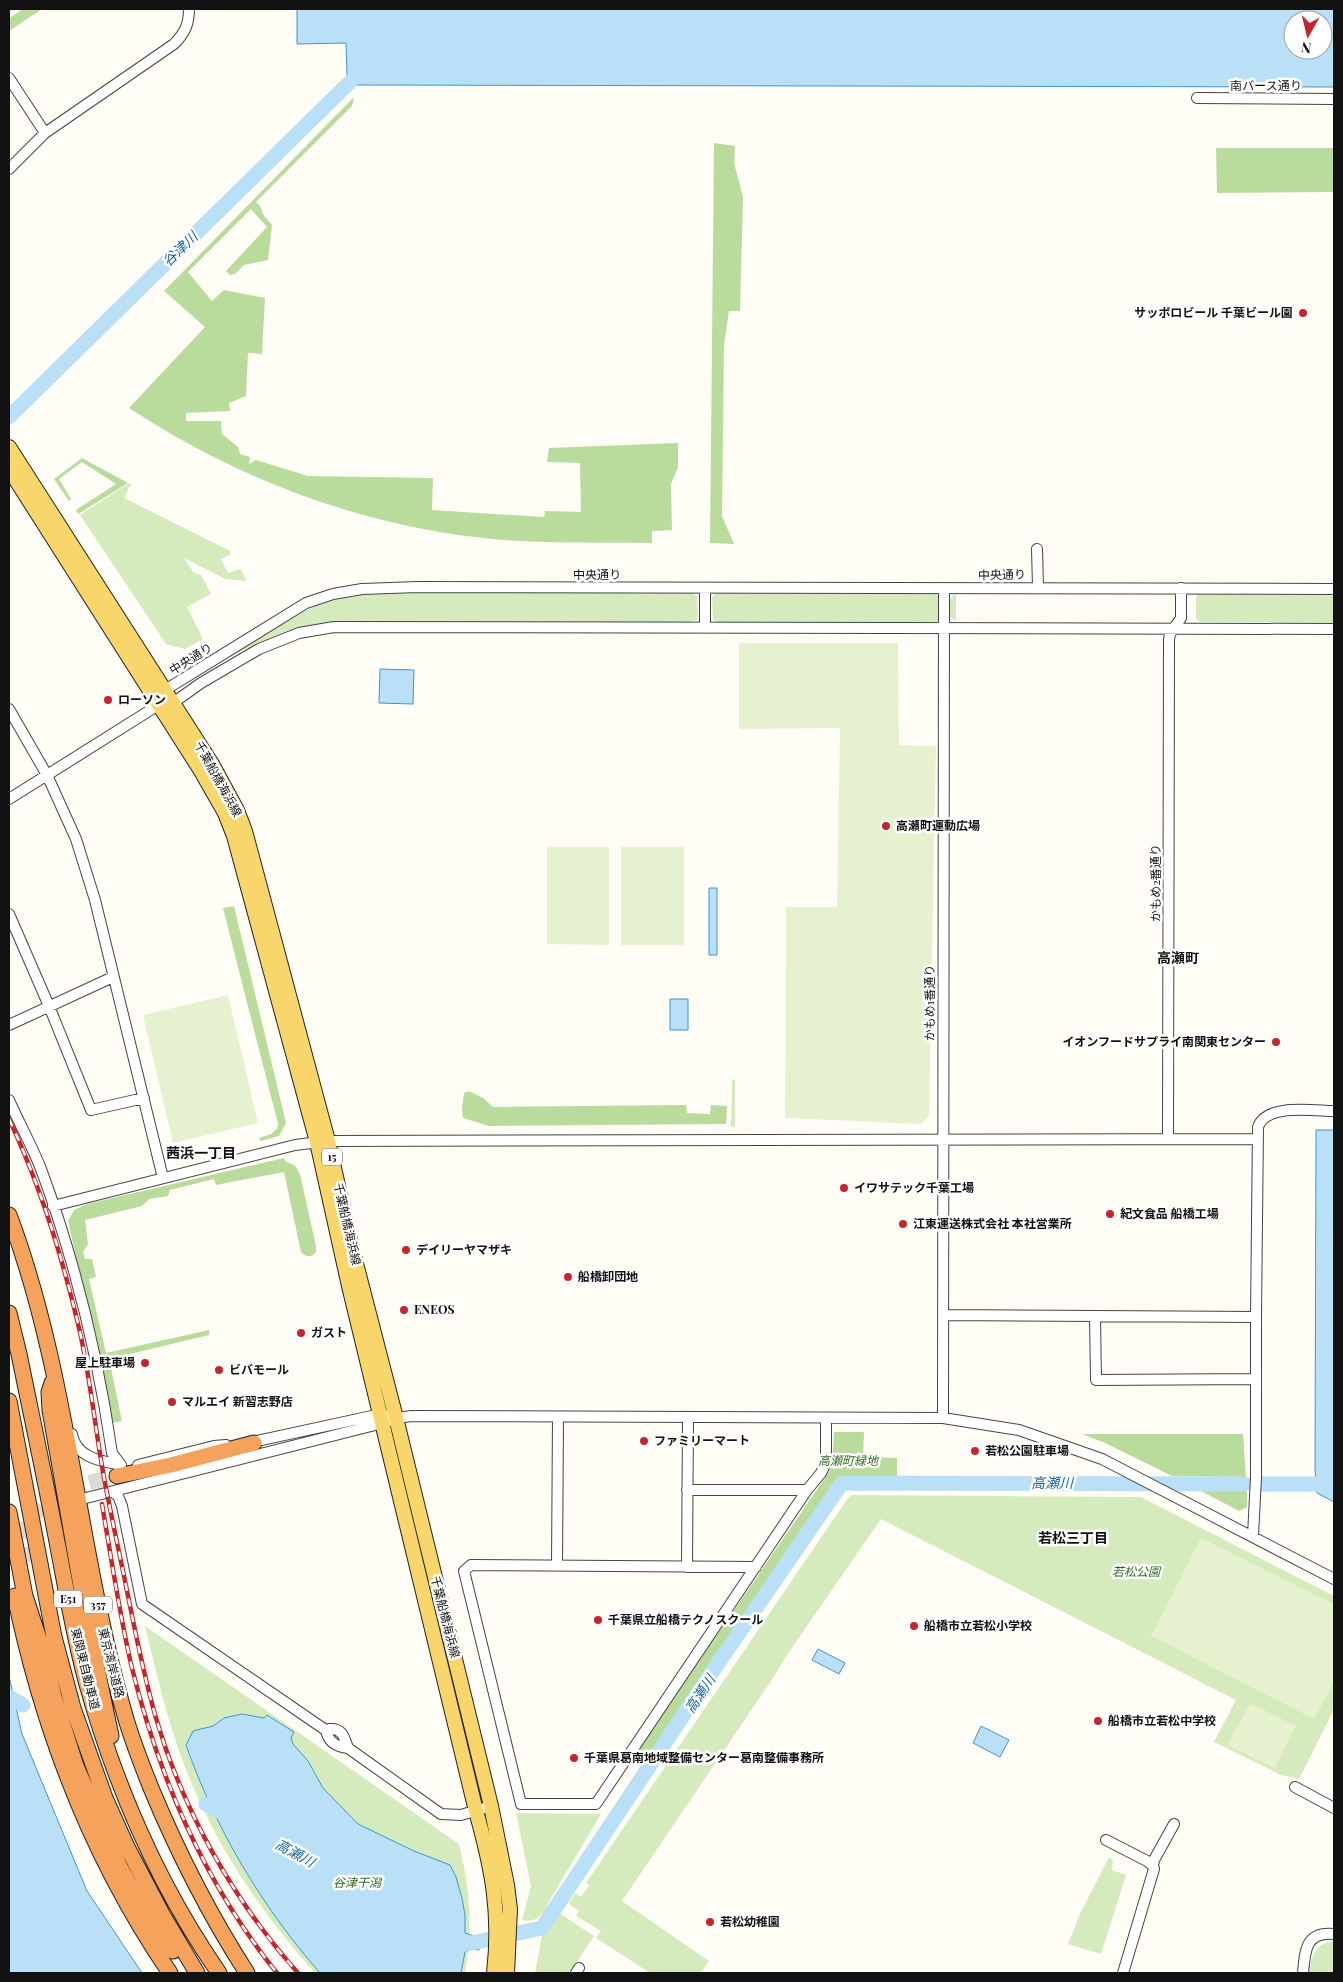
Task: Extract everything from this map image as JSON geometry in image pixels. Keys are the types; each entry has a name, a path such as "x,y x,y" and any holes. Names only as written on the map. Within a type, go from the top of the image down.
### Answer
{"highway":[{"name":"東京湾岸道路","path":"9,1215 29,1278 54,1374 104,1637 124,1714 140,1761 180,1855 222,1934 247,1973"},
{"name":"東関東自動車道","path":"9,1313 87,1686 119,1783 179,1908 219,1973"},
{"path":"54,1374 49,1392 50,1410 89,1631 112,1737 130,1793 162,1874"},
{"name":"東関東自動車道","path":"9,1401 54,1637 72,1708 137,1884 197,1973"},
{"path":"119,1470 171,1465 254,1443"},
{"path":"71,1528 70,1507 78,1500"},
{"path":"9,1512 24,1596 43,1651"},
{"path":"9,1562 33,1675 48,1725 73,1795 119,1888 143,1932 170,1973"},
{"path":"25,1562 54,1697 76,1766 94,1812 137,1884 160,1934 191,1973"}],"main road":[{"name":"千葉船橋海浜線","path":"9,446 165,690 167,704"},
{"name":"千葉船橋海浜線","path":"9,469 167,704 212,764 237,810 245,831 352,1248 387,1418 476,1811 492,1873 497,1910 503,1927"},
{"name":"千葉船橋海浜線","path":"387,1418 491,1806 507,1885 503,1948 508,1973"},
{"name":"千葉船橋海浜線","path":"494,1973 503,1948"}],"street":[{"path":"9,169 45,133 174,44 184,34 189,20 189,9"},
{"path":"9,78 45,133"},
{"name":"南バース通り","path":"1197,98 1334,99"},
{"path":"1036,549 1038,587"},
{"name":"中央通り","path":"165,690 294,610 333,594 362,589 401,587 1334,589"},
{"path":"704,588 705,627"},
{"name":"かもめ1番通り","path":"943,1418 944,588"},
{"name":"かもめ2番通り","path":"1168,1139 1169,640 1173,629 1181,618 1181,588"},
{"name":"中央通り","path":"9,799 259,649 284,638 314,630 350,626 1334,629"},
{"path":"9,709 47,775 76,839 95,900 112,976 163,1178"},
{"path":"9,914 91,1110 144,1098"},
{"path":"9,1025 112,976"},
{"path":"9,1100 40,1167 75,1268 95,1353 112,1453 119,1470"},
{"path":"1253,1536 1256,1477 1257,1139 1260,1120 1272,1112 1280,1110 1334,1110"},
{"path":"54,1206 295,1145 323,1141 1257,1139"},
{"path":"943,1315 1256,1317"},
{"path":"1095,1317 1096,1380 1256,1379"},
{"path":"60,1402 70,1418 74,1443 77,1449 119,1470"},
{"path":"254,1443 387,1418 412,1416 943,1418 1019,1430 1102,1459 1334,1578"},
{"path":"557,1566 558,1417"},
{"path":"78,1500 387,1418"},
{"path":"687,1567 688,1418"},
{"path":"756,1567 472,1565 464,1571 521,1804 596,1804 824,1467 826,1418"},
{"path":"98,1460 108,1449 108,1432"},
{"path":"122,1506 123,1495 132,1486"},
{"path":"688,1490 807,1490"},
{"path":"113,1492 118,1496 122,1506 142,1604 327,1731 329,1740 336,1745 348,1748 441,1814 461,1815 491,1806"},
{"path":"1295,1787 1334,1808"},
{"path":"1124,1973 1154,1869 1154,1860 1174,1824"},
{"path":"1106,1840 1148,1861 1153,1866"},
{"path":"1303,1973 1311,1938 1317,1934 1334,1934"}],"green space":[{"path":"23,9 42,9 9,31 9,18"},
{"path":"354,97 352,106 256,202 272,225 268,260 244,265 235,274 230,275 226,271 267,227 251,209 188,272 212,301 224,290 265,298 262,354 248,353 246,396 229,403 230,411 186,413 186,421 221,421 222,434 238,447 240,454 250,457 249,464 256,460 308,476 433,478 432,510 544,517 545,511 581,512 580,463 547,462 549,448 678,443 678,467 671,484 672,530 652,531 652,543 559,542 504,540 404,525 308,498 262,479 216,458 129,408 205,327 164,291"},
{"path":"714,143 735,146 734,163 743,197 740,311 729,311 724,345 722,516 734,544 710,543"},
{"path":"1216,148 1334,148 1334,192 1217,193"},
{"path":"82,458 128,483 78,514 76,510 116,484 82,462 59,479 71,499 69,501 54,479"},
{"path":"129,483 131,484 124,498 230,551 230,555 221,559 228,573 241,569 246,581 225,579 184,558 194,573 201,575 211,594 187,607 203,639 185,649 166,644 80,515"},
{"path":"389,592 692,592 697,597 698,617 697,620 689,622 334,622 282,634 227,657 276,625 317,606 347,597"},
{"path":"717,593 936,593 939,597 939,618 938,621 932,622 719,623 713,620 712,597"},
{"path":"1198,594 1334,594 1334,623 1200,622 1196,619 1196,598"},
{"path":"953,595 956,595 956,621 950,617 950,600"},
{"name":"高瀬町運動広場","path":"739,643 898,643 899,745 936,746 929,1116 921,1124 785,1118 786,907 837,907 840,728 739,729"},
{"path":"547,847 609,847 609,945 547,944"},
{"path":"621,847 684,847 684,945 621,945"},
{"path":"234,906 286,1123 279,1136 261,1141 259,1138 271,1134 277,1129 278,1124 223,908"},
{"path":"228,995 258,1123 173,1143 143,1015"},
{"path":"735,1079 735,1127 731,1127 732,1080"},
{"path":"469,1091 483,1098 493,1107 686,1105 687,1113 710,1114 711,1105 727,1106 726,1124 489,1126 463,1118 464,1093"},
{"path":"284,1158 300,1174 316,1246 316,1252 312,1256 306,1256 301,1252 284,1172 216,1185 214,1179 170,1190 168,1196 149,1199 142,1206 85,1220 88,1244 83,1252 85,1259 92,1259 96,1277 89,1279 106,1353 209,1330 209,1335 109,1359 122,1421 113,1423 68,1221 74,1210 87,1204"},
{"name":"高瀬町緑地","path":"834,1432 864,1432 863,1457 897,1458 897,1476 840,1477 647,1759 637,1751 829,1472 832,1466"},
{"path":"1082,1434 1243,1434 1246,1477 1172,1476 1105,1443"},
{"path":"1199,1490 1247,1490 1247,1507 1239,1511"},
{"name":"若松公園","path":"852,1495 1141,1497 1334,1596 1334,1709 1299,1779 1281,1775 1214,1742 1236,1700 881,1519 622,1901 709,1961 701,1973 650,1973 596,1938 601,1931 576,1916 579,1911 569,1904 575,1893 581,1897 589,1885 586,1883 848,1498"},
{"path":"1201,1538 1334,1604 1334,1682 1314,1719 1151,1636"},
{"name":"谷津干潟","path":"145,1626 459,1844 466,1877 470,1924 465,1973 315,1973 259,1903 226,1853 212,1826 187,1772 174,1736"},
{"path":"1250,1703 1296,1726 1275,1768 1228,1745"},
{"path":"516,1813 601,1814 547,1905 594,1936 570,1973 535,1973 547,1908 534,1920 522,1920 531,1886"},
{"path":"1109,1857 1113,1860 1112,1870 1126,1875 1101,1954 1068,1944 1080,1914"},
{"path":"1334,1941 1334,1973 1309,1973 1313,1956 1318,1948"}],"water":[{"path":"297,9 1334,9 1334,87 353,85 347,76 346,43 297,44"},
{"path":"380,669 414,670 413,704 379,703"},
{"path":"709,888 717,888 717,955 709,955"},
{"path":"670,999 688,999 688,1030 670,1030"},
{"path":"1316,1130 1334,1130 1334,1502 1317,1493 1315,1469"},
{"path":"818,1649 845,1663 839,1674 812,1660"},
{"path":"9,1676 22,1734 87,1891 142,1973 9,1973"},
{"name":"谷津干潟","path":"242,1714 264,1718 267,1715 294,1732 291,1738 293,1744 308,1761 323,1788 358,1824 414,1851 450,1865 456,1877 462,1898 465,1915 465,1933 480,1938 479,1950 472,1949 465,1952 461,1973 320,1973 279,1921 242,1865 211,1806 186,1745 193,1731 213,1726 224,1718"},
{"path":"981,1726 1009,1740 1000,1757 973,1743"}],"waterway":[{"name":"谷津川","path":"9,417 350,82"},
{"name":"高瀬川","path":"462,1945 542,1928 712,1672 842,1483 1244,1484"},
{"name":"高瀬川","path":"1253,1484 1334,1484"},
{"name":"高瀬川","path":"9,1697 23,1705"},
{"name":"高瀬川","path":"206,1804 229,1817"}],"tunnel":[{"path":"25,1562 25,1529 31,1519 44,1505 62,1492 72,1488 117,1476"}],"railway":[{"path":"9,1119 41,1197 59,1250 80,1332 105,1484 138,1645 151,1700 167,1753 196,1821 232,1885 253,1916 298,1973"},
{"path":"102,1504 131,1664 155,1747 187,1827 206,1865 251,1939 277,1973"}],"place":[{"name":"サッポロビール 千葉ビール園","path":"1303,313"},
{"name":"ローソン","path":"108,700"},
{"name":"高瀬町運動広場","path":"886,826"},
{"name":"イオンフードサプライ南関東センター","path":"1276,1042"},
{"name":"イワサテック千葉工場","path":"844,1188"},
{"name":"紀文食品 船橋工場","path":"1110,1214"},
{"name":"江東運送株式会社 本社営業所","path":"903,1224"},
{"name":"デイリーヤマザキ","path":"406,1250"},
{"name":"船橋卸団地","path":"568,1277"},
{"name":"ENEOS","path":"404,1310"},
{"name":"ガスト","path":"301,1333"},
{"name":"屋上駐車場","path":"145,1363"},
{"name":"ビバモール","path":"219,1370"},
{"name":"マルエイ 新習志野店","path":"172,1402"},
{"name":"ファミリーマート","path":"644,1441"},
{"name":"若松公園駐車場","path":"975,1451"},
{"name":"千葉県立船橋テクノスクール","path":"598,1620"},
{"name":"船橋市立若松小学校","path":"914,1626"},
{"name":"船橋市立若松中学校","path":"1098,1721"},
{"name":"千葉県葛南地域整備センター葛南整備事務所","path":"574,1758"},
{"name":"若松幼稚園","path":"710,1922"}],"district":[{"name":"高瀬町","path":"1178,958"},
{"name":"茜浜一丁目","path":"201,1153"},
{"name":"若松三丁目","path":"1073,1538"}]}
